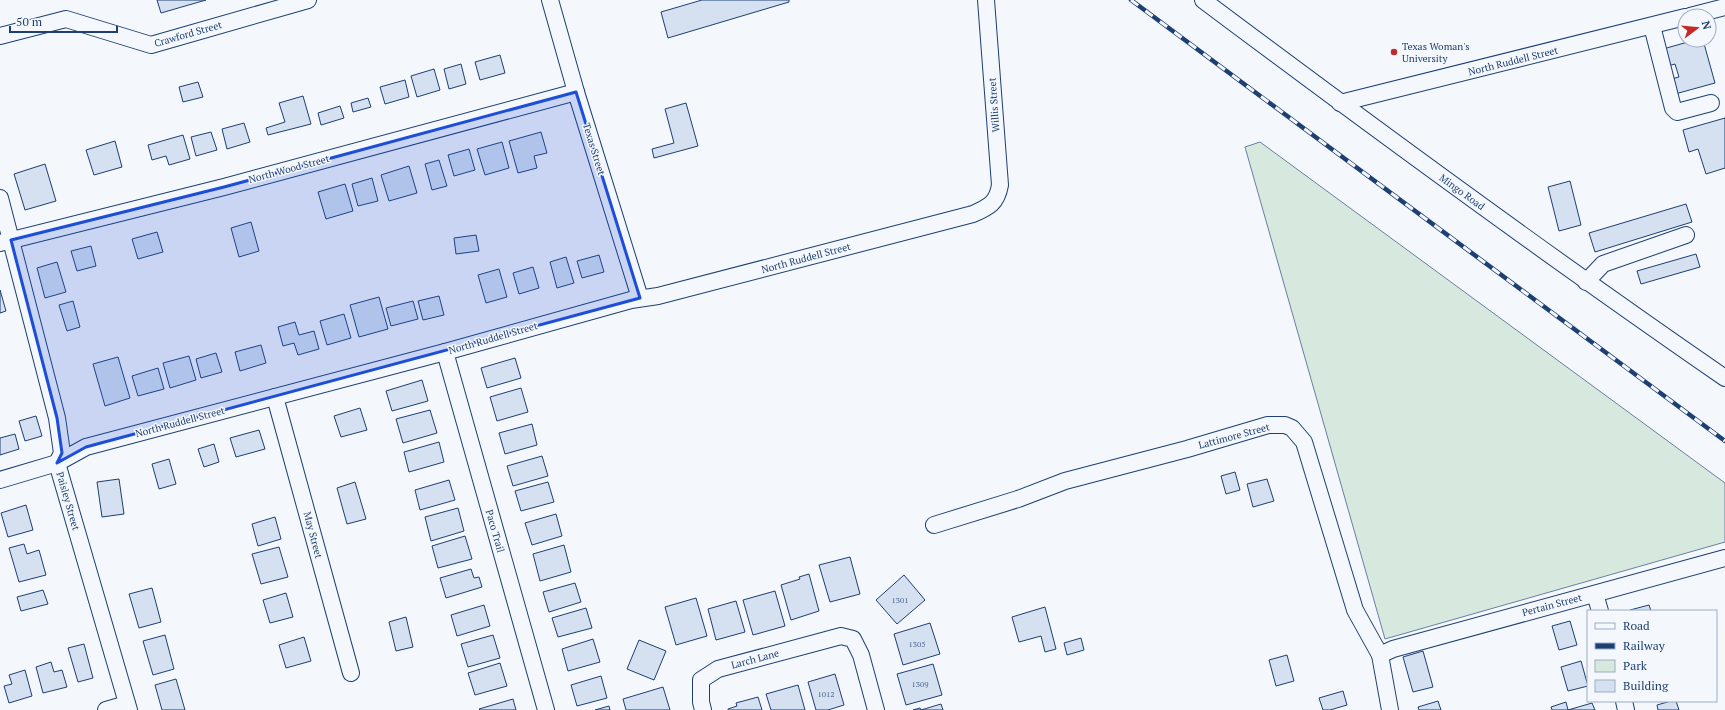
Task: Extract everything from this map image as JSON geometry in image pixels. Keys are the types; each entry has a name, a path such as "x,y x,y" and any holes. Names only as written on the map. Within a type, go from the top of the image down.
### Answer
{"street":[{"name":"Crawford Street","path":"0,36 66,19 151,45 308,0"},
{"name":"Texas Street","path":"550,0 576,92 640,298"},
{"name":"Willis Street","path":"986,0 1000,185 998,196 989,207"},
{"name":"Mingo Road","path":"1203,0 1340,103 1586,282 1725,378"},
{"name":"North Ruddell Street","path":"1340,103 1677,19"},
{"path":"1652,26 1673,108 1677,112 1711,103"},
{"name":"North Wood Street","path":"6,241 224,187 576,92"},
{"name":"Paisley Street","path":"0,198 6,241 57,418 62,453 57,463 128,707"},
{"name":"North Ruddell Street","path":"0,480 57,463 86,447 445,352 640,298 658,296 868,242 973,214 989,207"},
{"path":"1586,282 1603,264 1686,235"},
{"name":"Paco Trail","path":"445,352 546,710"},
{"name":"May Street","path":"275,396 352,673"},
{"name":"Lattimore Street","path":"934,525 1018,499 1065,481 1187,449 1268,425 1285,425 1292,428 1304,442 1355,610 1380,655 1390,710"},
{"name":"Pertain Street","path":"1380,655 1393,649 1725,558"},
{"path":"1595,594 1600,610"},
{"name":"Larch Lane","path":"703,710 701,702 701,680 718,669 841,636 853,639 861,655 876,710"},
{"path":"106,710 128,707"}],"highlighted area":[{"path":"576,92 640,298 86,447 57,463 62,453 57,418 11,240 224,187"}],"green space":[{"path":"1260,142 1725,483 1725,542 1385,639 1245,147"}],"building":[{"path":"157,0 206,0 161,13"},
{"path":"702,0 789,0 789,2 668,38 661,12"},
{"path":"1677,45 1677,48 1705,48 1715,83 1675,94 1671,79 1679,77 1675,64 1668,66 1663,49"},
{"path":"500,55 505,73 480,80 475,62"},
{"path":"461,64 466,84 449,89 444,69"},
{"path":"434,69 440,90 417,97 411,76"},
{"path":"405,80 409,97 385,104 380,87"},
{"path":"198,82 203,97 183,102 179,87"},
{"path":"303,96 311,124 268,135 266,128 285,122 279,103"},
{"path":"368,98 371,107 353,112 351,103"},
{"path":"686,103 698,146 654,158 652,149 674,143 665,109"},
{"path":"340,106 344,118 321,125 318,113"},
{"path":"1725,118 1725,168 1706,174 1698,149 1689,152 1683,130"},
{"path":"244,123 250,142 227,149 222,129"},
{"path":"211,132 217,150 196,156 191,137"},
{"path":"541,132 547,153 534,156 537,168 518,173 509,141"},
{"path":"183,135 190,159 169,165 166,156 152,160 148,145"},
{"path":"115,141 122,167 94,175 86,150"},
{"path":"502,142 509,168 485,175 477,149"},
{"path":"469,149 475,170 454,176 448,155"},
{"path":"439,160 447,186 432,190 425,164"},
{"path":"45,164 56,201 25,210 14,174"},
{"path":"409,166 417,193 389,201 381,175"},
{"path":"372,178 378,201 358,206 352,184"},
{"path":"1570,181 1581,225 1559,231 1548,187"},
{"path":"345,184 353,211 326,219 318,192"},
{"path":"1686,204 1692,222 1595,252 1589,233"},
{"path":"251,222 259,251 239,257 231,228"},
{"path":"157,232 163,252 138,259 132,239"},
{"path":"476,235 479,251 456,254 454,238"},
{"path":"91,246 96,266 77,271 71,251"},
{"path":"1696,254 1700,267 1641,284 1637,271"},
{"path":"599,255 604,272 582,278 577,261"},
{"path":"566,257 574,283 557,288 550,262"},
{"path":"57,262 66,292 45,298 37,268"},
{"path":"533,267 539,288 519,294 513,273"},
{"path":"499,269 507,297 486,303 478,275"},
{"path":"0,290 6,311 0,313"},
{"path":"439,296 444,315 423,320 418,301"},
{"path":"379,297 388,329 359,337 350,305"},
{"path":"73,301 80,327 67,331 59,305"},
{"path":"413,301 418,319 391,326 386,308"},
{"path":"344,314 351,338 327,345 320,321"},
{"path":"295,322 299,335 314,331 319,349 298,355 294,343 283,346 278,327"},
{"path":"261,345 266,363 240,371 235,352"},
{"path":"216,353 222,372 201,378 196,359"},
{"path":"189,356 196,380 170,388 163,363"},
{"path":"118,357 130,398 105,406 93,364"},
{"path":"515,358 521,378 487,388 481,368"},
{"path":"158,368 164,389 138,396 132,376"},
{"path":"422,380 428,401 392,411 386,391"},
{"path":"521,388 528,412 497,421 490,397"},
{"path":"360,408 367,430 341,437 334,416"},
{"path":"430,410 437,433 403,443 396,419"},
{"path":"36,416 42,436 25,441 19,421"},
{"path":"532,424 537,445 505,454 499,433"},
{"path":"259,430 265,449 236,457 230,438"},
{"path":"15,434 19,449 0,455 0,438"},
{"path":"439,442 444,462 409,472 404,452"},
{"path":"214,444 219,462 204,467 198,449"},
{"path":"542,456 548,476 513,486 507,466"},
{"path":"169,459 176,484 159,489 152,464"},
{"path":"1235,472 1240,490 1226,494 1221,476"},
{"path":"119,479 124,514 102,517 97,482"},
{"path":"1267,479 1274,501 1253,507 1247,484"},
{"path":"449,480 455,500 420,510 415,490"},
{"path":"355,482 366,519 347,524 337,488"},
{"path":"548,482 554,502 521,511 515,491"},
{"path":"26,505 33,530 8,537 1,513"},
{"path":"458,508 464,531 431,541 425,517"},
{"path":"556,514 562,536 532,545 525,523"},
{"path":"275,517 281,539 258,546 252,524"},
{"path":"465,536 472,559 438,568 432,546"},
{"path":"24,544 27,554 39,550 46,575 19,582 9,548"},
{"path":"564,545 571,572 540,581 533,554"},
{"path":"279,547 288,577 261,584 252,554"},
{"path":"850,557 860,594 830,602 819,565"},
{"path":"471,569 474,578 479,577 482,587 446,598 440,578"},
{"path":"809,574 819,611 791,620 781,585 800,579 799,577"},
{"path":"904,575 925,600 897,624 876,600"},
{"path":"575,583 581,602 549,612 543,592"},
{"path":"152,588 161,622 139,628 129,594"},
{"path":"43,590 48,604 21,611 17,597"},
{"path":"775,591 785,626 753,635 743,600"},
{"path":"286,593 293,617 270,623 263,600"},
{"path":"696,598 707,636 676,645 665,607"},
{"path":"736,601 745,632 716,640 708,609"},
{"path":"484,605 490,626 457,636 451,615"},
{"path":"1649,605 1651,610 1630,610"},
{"path":"1045,607 1056,649 1045,652 1041,636 1019,642 1012,617"},
{"path":"586,608 592,628 558,637 552,618"},
{"path":"406,617 413,647 396,651 389,622"},
{"path":"1570,621 1577,645 1559,650 1552,626"},
{"path":"930,623 940,654 903,665 894,634"},
{"path":"165,635 174,669 153,675 143,641"},
{"path":"493,635 500,658 468,667 461,644"},
{"path":"304,637 311,661 286,668 279,645"},
{"path":"1081,638 1084,650 1067,655 1064,643"},
{"path":"593,639 600,662 568,671 562,649"},
{"path":"639,640 666,651 654,680 627,669"},
{"path":"84,644 93,678 78,682 68,648"},
{"path":"1423,651 1433,687 1413,692 1403,657"},
{"path":"1287,655 1294,681 1276,686 1269,660"},
{"path":"1581,661 1587,686 1568,691 1561,667"},
{"path":"51,662 54,672 62,670 67,687 43,693 36,667"},
{"path":"500,663 507,686 475,695 468,673"},
{"path":"933,664 942,695 906,705 897,674"},
{"path":"25,670 32,696 9,703 4,686 12,684 9,675"},
{"path":"835,674 844,705 828,710 816,710 808,682"},
{"path":"601,676 607,698 577,706 571,685"},
{"path":"176,679 185,710 162,710 155,685"},
{"path":"798,685 805,710 771,710 766,694"},
{"path":"663,687 670,710 626,710 623,699"},
{"path":"1343,691 1347,705 1330,710 1323,710 1319,698"},
{"path":"758,697 762,710 728,710 737,706 736,703"},
{"path":"513,699 516,710 479,709"},
{"path":"1438,701 1441,710 1419,710 1418,707"},
{"path":"1566,702 1568,710 1552,710 1551,707"},
{"path":"1668,702 1676,702 1679,710 1658,710 1657,705"},
{"path":"1592,703 1595,710 1568,710"},
{"path":"941,704 943,710 921,710"},
{"path":"609,706 610,710 595,710"}],"railway":[{"path":"1131,0 1725,441"}],"place":[{"name":"Texas Woman's University","path":"1394,52"}]}
